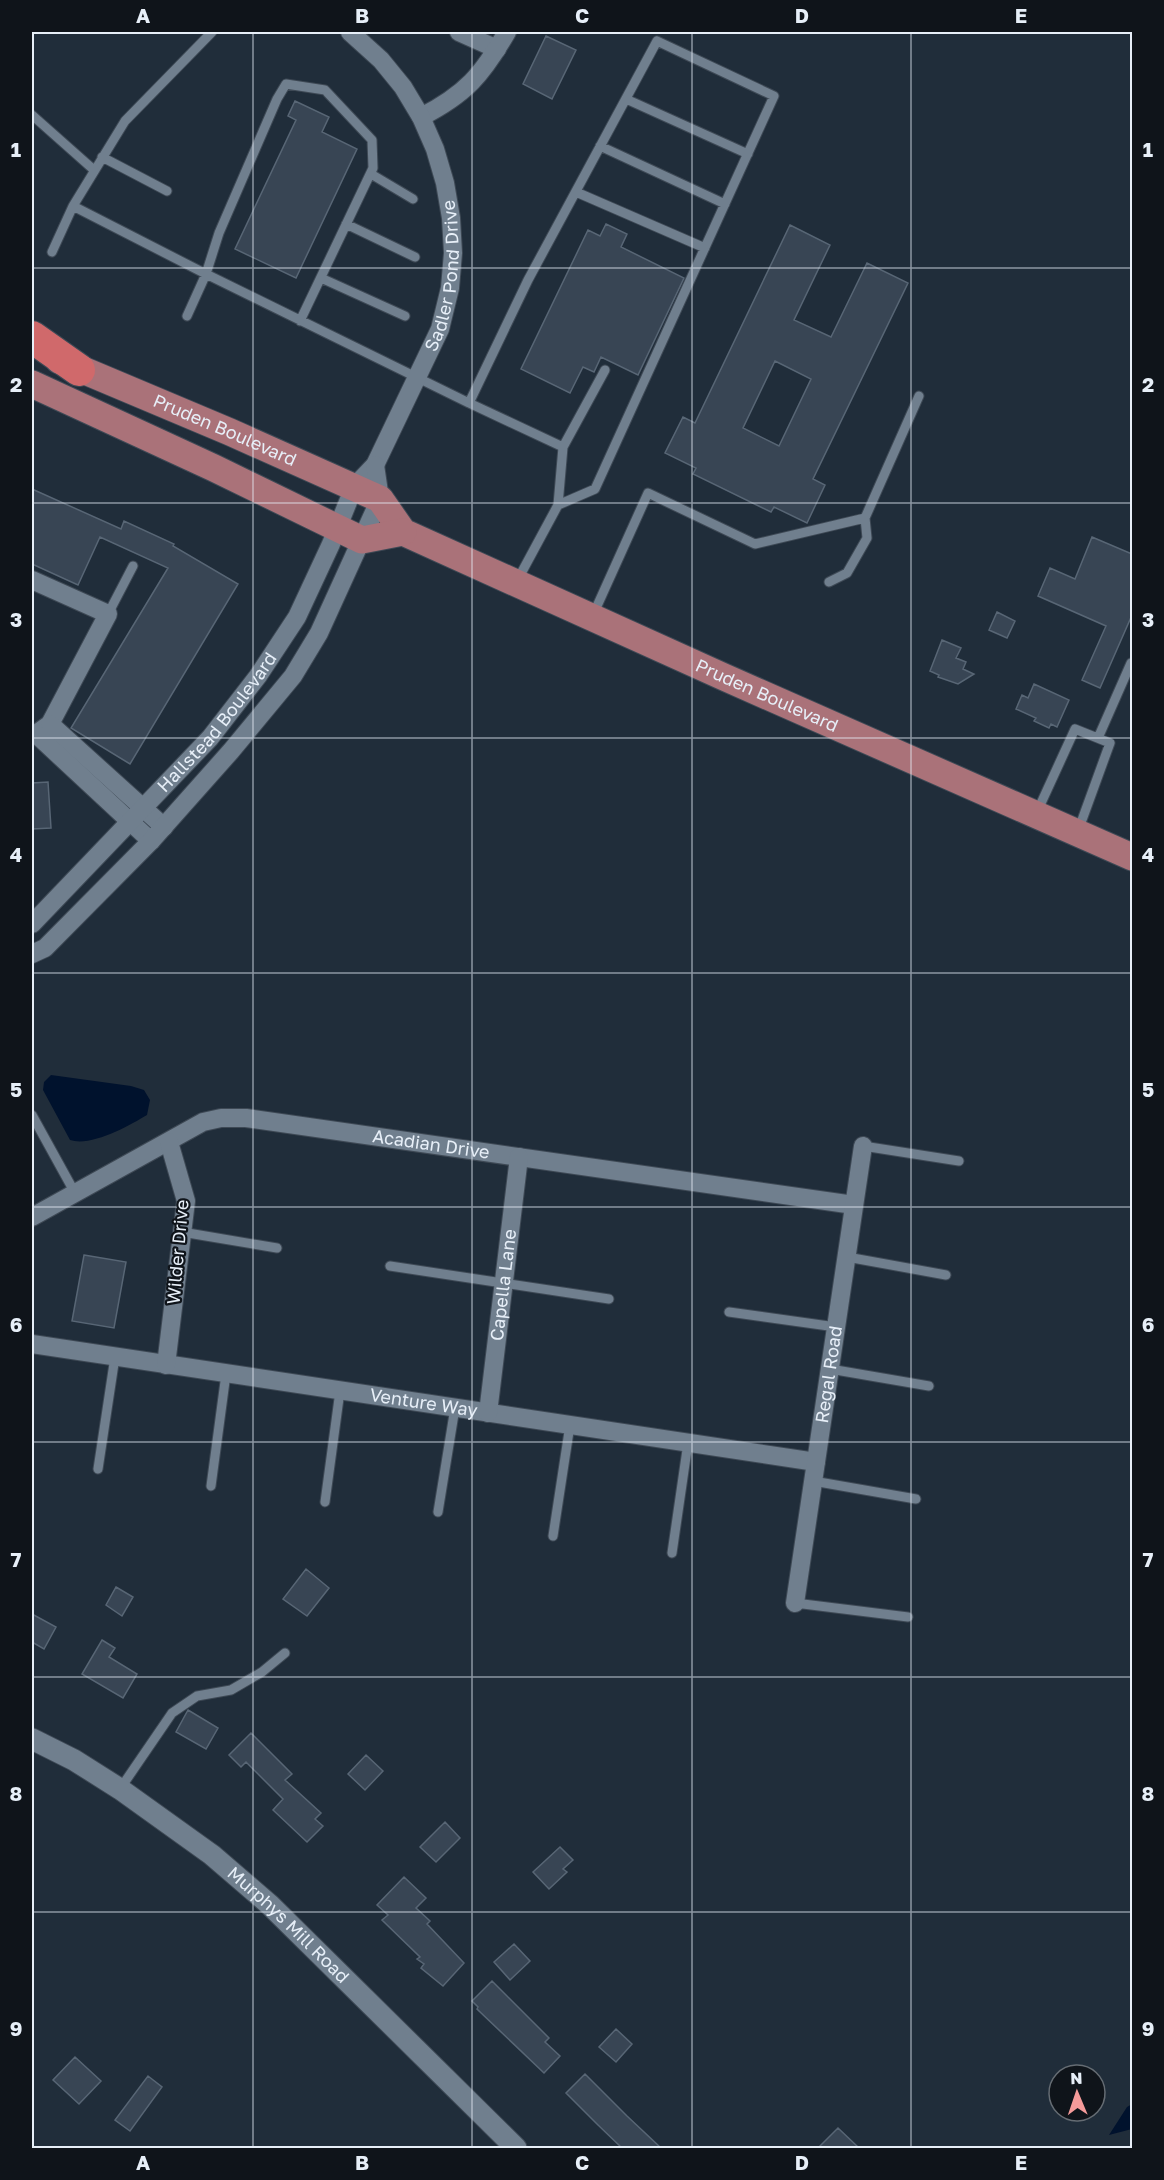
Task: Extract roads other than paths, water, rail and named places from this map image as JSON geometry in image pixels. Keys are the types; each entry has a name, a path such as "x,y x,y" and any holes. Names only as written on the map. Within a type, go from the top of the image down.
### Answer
{"highway":[{"path":"32,337 79,370"}],"main road":[{"name":"Pruden Boulevard","path":"32,346 79,370 230,432 380,499"},
{"name":"Pruden Boulevard","path":"32,384 214,468 362,540"},
{"path":"362,540 403,532 380,499"},
{"name":"Pruden Boulevard","path":"403,532 1132,857"}],"street":[{"name":"Sadler Pond Drive","path":"350,32 381,60 403,87 421,117 435,149 445,183 451,218 453,253 450,288 440,329 375,465 354,487"},
{"path":"459,32 497,49"},
{"path":"421,117 462,93 477,78 507,32"},
{"path":"362,540 380,499 375,465"},
{"name":"Hallstead Boulevard","path":"32,924 210,738 258,676 297,617 338,528 354,487"},
{"name":"Hallstead Boulevard","path":"32,954 45,948 151,841 293,676 319,633 362,540"},
{"path":"32,580 108,614 39,730 137,814 164,827"},
{"path":"137,814 151,841"},
{"name":"Acadian Drive","path":"32,1217 203,1122 221,1118 246,1118 855,1205"},
{"name":"Wilder Drive","path":"166,1365 186,1201 169,1142"},
{"name":"Regal Road","path":"795,1603 863,1146"},
{"name":"Capella Lane","path":"488,1413 519,1157"},
{"name":"Venture Way","path":"32,1344 816,1462"},
{"name":"Murphys Mill Road","path":"32,1739 74,1760 120,1789 212,1855 270,1905 516,2148"}],"lane":[{"path":"52,252 73,206 125,121 212,32"},
{"path":"469,403 528,280 657,40 774,96 595,489 558,505"},
{"path":"188,316 206,274 219,233 277,99 286,84 325,90 372,140 373,168 300,321"},
{"path":"626,99 748,154"},
{"path":"32,115 94,170"},
{"path":"600,146 725,204"},
{"path":"102,158 167,191"},
{"path":"370,174 413,199"},
{"path":"576,192 705,248"},
{"path":"73,206 300,321 563,447"},
{"path":"346,224 415,257"},
{"path":"321,278 405,316"},
{"path":"516,583 558,505 563,447 605,370"},
{"path":"829,582 847,573 867,538 865,518 919,396"},
{"path":"592,617 648,493 755,544 865,518"},
{"path":"108,614 133,566"},
{"path":"1098,738 1131,663"},
{"path":"1035,815 1075,729 1110,743 1077,833"},
{"path":"32,1115 75,1193"},
{"path":"863,1146 959,1161"},
{"path":"182,1232 277,1248"},
{"path":"847,1257 946,1275"},
{"path":"390,1266 609,1299"},
{"path":"729,1312 836,1327"},
{"path":"98,1469 116,1357"},
{"path":"830,1369 929,1386"},
{"path":"211,1486 226,1374"},
{"path":"325,1502 340,1391"},
{"path":"438,1512 455,1408"},
{"path":"553,1536 570,1425"},
{"path":"672,1553 688,1443"},
{"path":"813,1481 916,1499"},
{"path":"795,1603 908,1617"},
{"path":"120,1789 172,1713 197,1696 231,1690 262,1672 285,1653"}],"water":[{"path":"51,1075 131,1086 144,1090 150,1100 147,1115 120,1130 99,1138 88,1141 70,1140 43,1090 44,1082"},
{"path":"1132,2104 1132,2129 1109,2135 1127,2107"}]}
